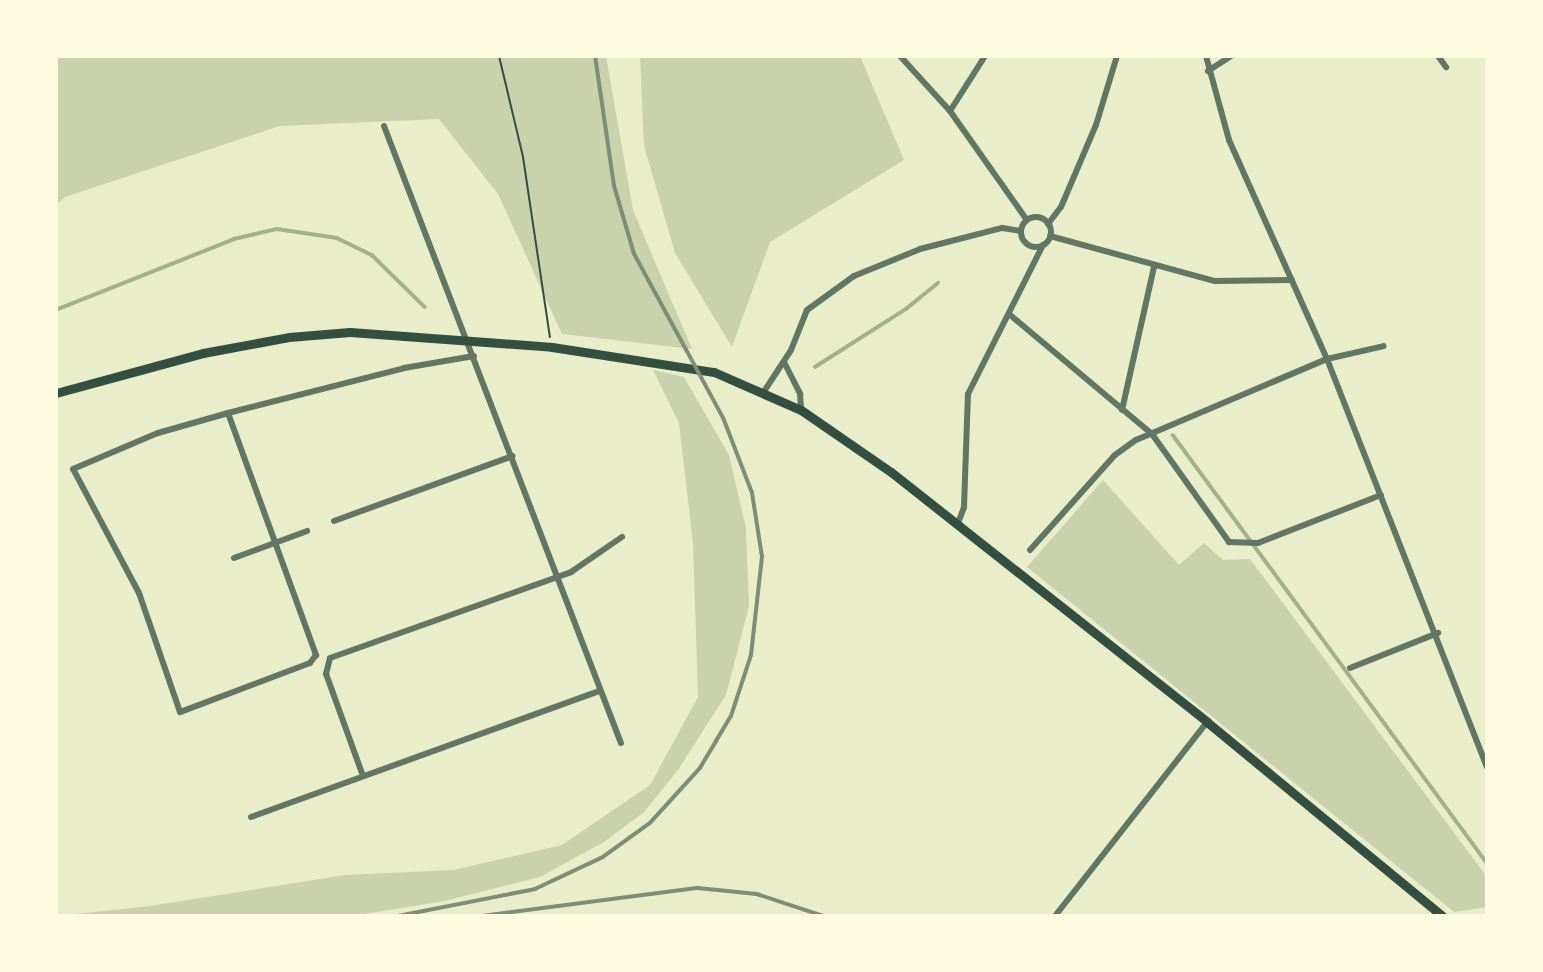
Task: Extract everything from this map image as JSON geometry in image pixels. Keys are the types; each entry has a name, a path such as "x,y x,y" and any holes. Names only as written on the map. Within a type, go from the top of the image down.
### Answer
{"main road":[{"path":"56,393 203,353 289,337 375,332 552,347 714,372 801,410 958,523 1207,722 1442,916"}],"street":[{"path":"900,56 950,111 1027,220"},
{"path":"950,111 985,56"},
{"path":"1048,224 1061,207 1096,125 1116,56"},
{"path":"1206,56 1229,140 1327,359 1438,634 1487,767"},
{"path":"1208,71 1231,56"},
{"path":"1438,56 1446,67"},
{"path":"384,126 559,574 599,691 621,743"},
{"path":"958,523 965,495 964,419 968,394 1050,236 1048,224 1040,218 1027,220"},
{"path":"1021,231 1027,220"},
{"path":"763,393 785,362 807,310 854,276 920,249 1002,228 1021,231"},
{"path":"1021,231 1027,245 1043,245"},
{"path":"1050,236 1154,267 1215,281 1292,280"},
{"path":"1122,410 1154,267"},
{"path":"1009,314 1152,434 1229,542 1245,545 1258,543 1381,495"},
{"path":"1030,550 1115,455 1152,434 1327,359 1384,346"},
{"path":"228,413 317,649 310,663 180,712 139,593 74,469 158,433 228,413 404,368 474,356"},
{"path":"785,362 800,394 801,410"},
{"path":"334,521 513,456"},
{"path":"234,558 307,531"},
{"path":"363,776 326,674 327,661 559,574 571,572 622,537"},
{"path":"1350,667 1438,634"},
{"path":"251,817 599,691"},
{"path":"1055,916 1207,722"}],"path":[{"path":"499,56 523,157 552,347"}],"green space":[{"path":"56,56 606,56 633,210 692,349 562,334 498,194 439,119 280,126 65,197 56,205"},
{"path":"640,56 860,56 904,160 770,242 732,347 675,253 644,146"},
{"path":"653,370 684,377 729,455 746,528 749,606 726,695 678,770 644,812 604,842 540,877 445,901 352,916 57,916 150,906 345,875 453,870 562,845 650,785 698,697 693,544 679,423"},
{"path":"1103,480 1179,565 1204,543 1223,560 1250,559 1487,877 1487,907 1454,912 1027,567"}],"waterway":[{"path":"56,310 234,239 277,229 337,238 372,255 425,307"},
{"path":"815,367 906,309 938,283"},
{"path":"1173,435 1487,863"}],"railway":[{"path":"398,916 535,889 603,857 650,823 700,768 731,716 751,655 762,557 752,493 723,418 634,254 614,186 595,56"},
{"path":"482,916 698,888 757,894 824,916"}]}
